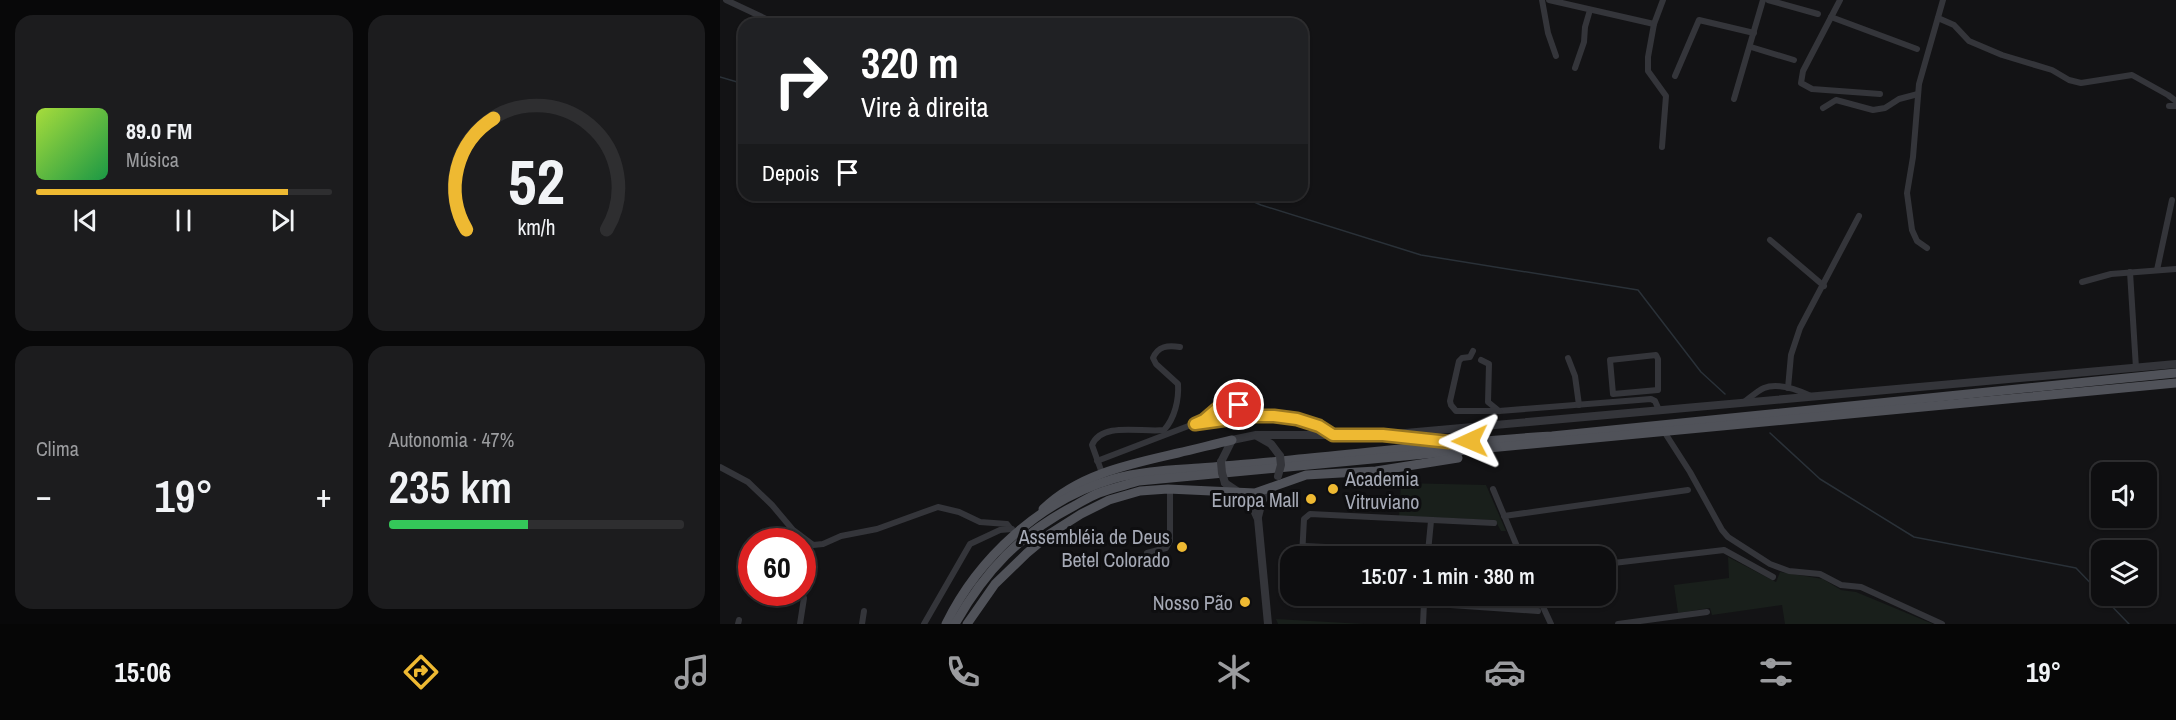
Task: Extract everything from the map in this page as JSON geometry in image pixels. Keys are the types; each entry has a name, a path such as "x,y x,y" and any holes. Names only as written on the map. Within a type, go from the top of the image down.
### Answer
{"main road":[{"path":"946,624 956,603 1006,541 1056,505 1114,479 1150,472 1250,464 1449,442 1552,436 2176,366"},
{"path":"955,624 970,598 1017,543 1059,514 1097,494 1139,481 1522,447 2176,383"},
{"path":"1383,435 1449,442"},
{"path":"1024,527 1054,498 1090,477 1123,466 1232,440"},
{"path":"967,624 994,584 1051,533 1109,500 1140,491 1170,489 1255,493 1292,478 1306,475 1376,471 1522,447"}],"street":[{"path":"726,0 737,3 766,18"},
{"path":"1542,0 1545,22 1556,56"},
{"path":"1549,0 1654,24"},
{"path":"1662,147 1666,96 1648,70 1648,57 1654,24 1663,0"},
{"path":"1734,99 1763,0"},
{"path":"1768,0 1818,14"},
{"path":"1840,0 1803,71 1801,83 1812,89 1880,94"},
{"path":"1928,248 1917,241 1912,230 1907,193 1919,84 1943,0"},
{"path":"1575,68 1584,42 1590,10"},
{"path":"1832,17 1917,48"},
{"path":"1938,18 1954,25 1969,41 2002,55 2052,70 2069,80 2081,82 2132,75 2176,101"},
{"path":"1675,76 1699,20 1754,33"},
{"path":"1751,47 1794,60"},
{"path":"1823,108 1836,100 1873,110 1885,108 1899,99 1918,94"},
{"path":"2157,270 2172,200"},
{"path":"1788,388 1789,364 1795,343 1811,307 1859,216"},
{"path":"1770,240 1824,285"},
{"path":"2082,282 2112,274 2176,269"},
{"path":"2130,272 2136,368"},
{"path":"1102,473 1092,446 1095,440 1105,432 1164,430 1169,425 1179,391 1178,384 1156,364 1153,358 1160,348 1169,345 1180,347"},
{"path":"1473,351 1470,357 1460,359 1450,401 1453,409 1461,412 1579,405 1637,397 1658,390 1656,355 1613,359 1609,362 1612,392 1616,395 1637,397 1655,401 1659,410"},
{"path":"1568,358 1575,376 1579,405"},
{"path":"1481,360 1490,366 1488,402 1499,411"},
{"path":"1268,624 1258,519 1252,503 1226,483 1222,473 1221,462 1232,440 1256,435 1383,435 1810,396 2176,366"},
{"path":"1744,402 1765,387 1772,386 1788,388 1810,396"},
{"path":"1097,461 1195,424 1204,420 1218,408 1249,403 1252,399 1251,390"},
{"path":"1195,424 1252,416 1274,416 1297,419 1319,426 1333,435"},
{"path":"1665,433 1728,537 1770,564 1789,571 1820,574 1841,585 1860,587 1942,624"},
{"path":"1256,435 1271,444 1280,456 1281,465 1278,476 1262,501 1258,519"},
{"path":"720,466 748,482 793,530 813,545 823,544 841,536 877,529 938,507 959,512 980,522 1007,524 1011,530"},
{"path":"1147,553 1166,548 1170,541 1170,489"},
{"path":"1493,489 1517,546"},
{"path":"1504,516 1688,490"},
{"path":"1302,546 1304,519 1310,514 1494,523"},
{"path":"1429,546 1431,521"},
{"path":"924,624 969,544 1000,530 1024,527"},
{"path":"1616,563 1724,550 1773,577"},
{"path":"800,624 803,606"},
{"path":"1423,624 1424,606"},
{"path":"1456,606 1538,611"},
{"path":"1543,606 1551,624"},
{"path":"862,624 864,611"},
{"path":"1618,624 1707,612"}],"shaded area":[{"path":"1401,483 1486,485 1506,531 1501,531 1495,520 1399,516"},
{"path":"1728,557 1776,582 1780,572 1823,579 1841,590 1856,592 1933,624 1785,624 1782,605 1712,615 1710,608 1678,613 1674,585 1729,578"},
{"path":"1276,619 1364,624 1278,624"}],"waterway":[{"path":"720,77 738,82"},
{"path":"1252,201 1421,255 1638,290 1701,372 1725,394"},
{"path":"1770,433 1820,479 1914,537 2076,568 2091,584"},
{"path":"2112,606 2129,624"}],"place":[{"name":"Academia Vitruviano","path":"1333,489"},
{"name":"Europa Mall","path":"1311,499"},
{"name":"Assembléia de Deus Betel Colorado","path":"1182,547"},
{"name":"Nosso Pão","path":"1245,602"}],"route":[{"path":"1239,405 1218,408 1204,420 1195,424 1252,416 1274,416 1297,419 1319,426 1333,435 1383,435 1449,442 1470,441"}]}
